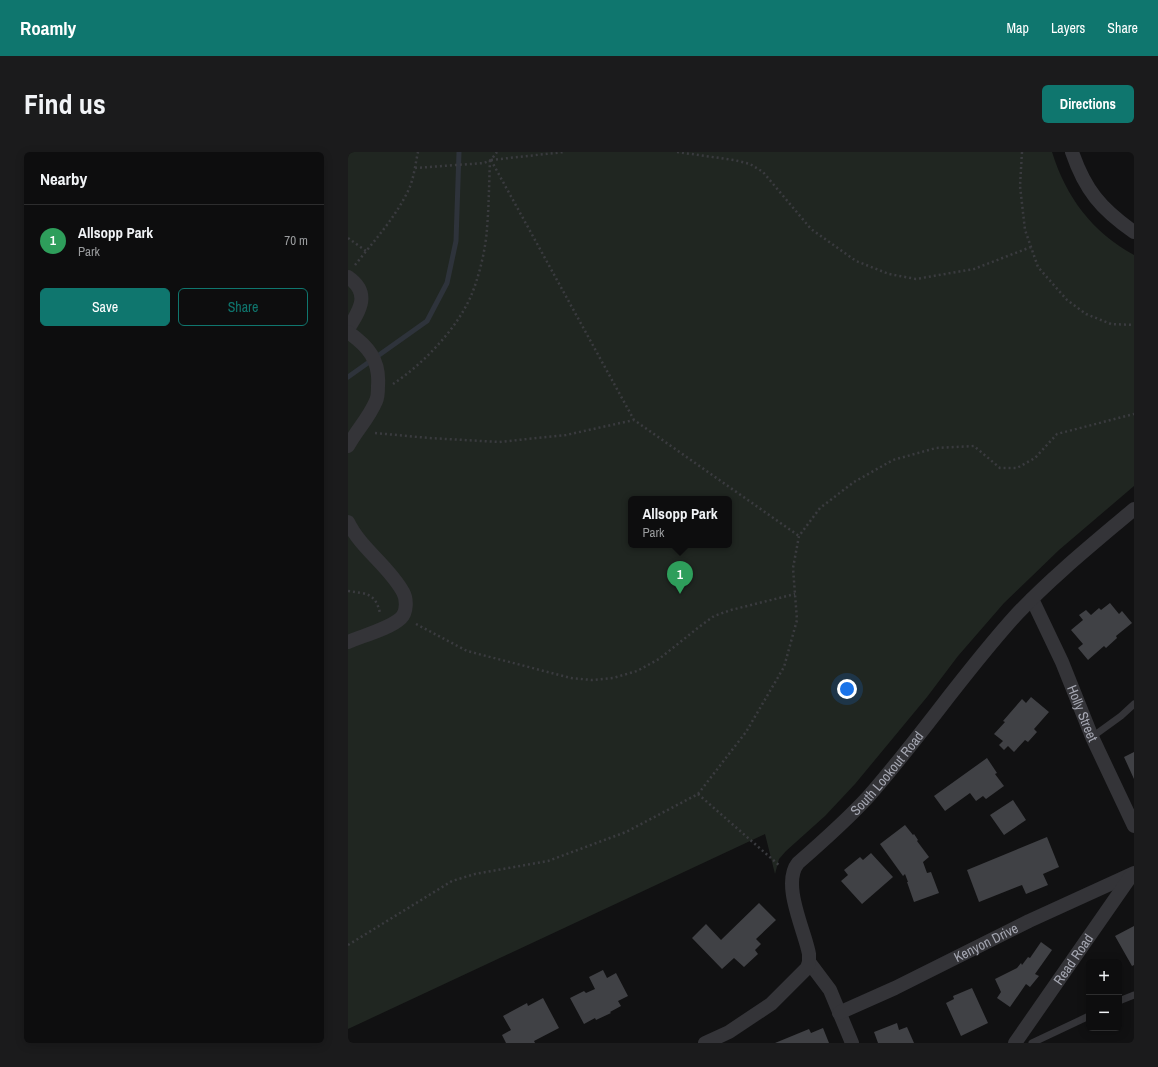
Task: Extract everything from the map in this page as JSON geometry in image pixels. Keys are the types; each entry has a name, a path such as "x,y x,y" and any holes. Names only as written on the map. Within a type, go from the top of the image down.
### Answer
{"street":[{"path":"1072,152 1084,181 1094,197 1104,209 1134,232"},
{"path":"348,329 359,311 361,299 359,287 350,273"},
{"path":"348,332 361,341 373,358 379,380 376,401 359,431 348,446"},
{"name":"South Lookout Road","path":"792,877 794,868 798,863 837,828 868,796 941,708 972,667 1032,599 1070,563 1134,509"},
{"path":"348,522 360,541 388,572 403,592 406,600 406,609 402,617 393,624 348,642"},
{"name":"Holly Street","path":"1032,599 1062,662 1092,737 1134,826"},
{"name":"Kenyon Drive","path":"839,1013 895,988 1029,921 1133,874"},
{"name":"Read Road","path":"1015,1043 1049,996 1096,924 1133,874"},
{"path":"705,1043 729,1032 771,1004 807,968 809,962 808,946 793,891 792,877"},
{"path":"809,962 830,990 852,1043"}],"lane":[{"path":"1092,737 1121,716 1134,704"},
{"path":"1122,1000 1134,994"},
{"path":"1032,1043 1086,1017"}],"path":[{"path":"350,273 402,203 409,190 418,152"},
{"path":"378,394 407,375 431,351 454,325 471,296 481,263 487,229 490,160 497,152"},
{"path":"415,168 470,165 484,163 490,160 564,152"},
{"path":"677,152 734,160 750,164 764,172 811,228 856,260 889,274 916,279 974,269 1031,247"},
{"path":"1022,152 1020,186 1025,230 1038,267 1067,300 1086,314 1111,324 1134,325"},
{"path":"490,160 634,420 799,536"},
{"path":"348,238 366,251"},
{"path":"348,945 452,881 475,874 548,861 626,832 698,794 746,732 784,667 797,620 793,568 799,536 820,508 854,482 893,460 936,448 974,446 1000,468 1017,468 1035,458 1057,434 1134,414"},
{"path":"359,431 429,438 499,442 566,435 634,420"},
{"path":"348,590 368,594 377,603 383,628"},
{"path":"402,617 468,651 571,678 592,680 613,678 638,671 659,658 698,626 714,616 731,610 795,594"},
{"path":"698,794 792,877"}],"shaded area":[{"path":"348,152 1052,152 1065,184 1082,212 1105,236 1134,255 1134,486 1059,550 1004,603 958,656 927,697 855,784 825,816 779,859 775,874 765,834 348,1029"}],"building":[{"path":"1110,603 1119,614 1122,611 1132,623 1116,636 1117,638 1106,648 1104,646 1088,660 1078,648 1083,644 1071,630 1083,620 1079,615 1086,610 1091,615 1099,608 1101,610"},
{"path":"1031,697 1049,712 1034,729 1037,732 1028,742 1025,740 1014,752 1008,746 1004,750 999,745 1003,741 994,734 1022,699 1026,703"},
{"path":"1134,752 1134,779 1124,757"},
{"path":"987,758 997,773 995,774 1004,786 986,799 983,796 976,801 970,793 945,811 934,796"},
{"path":"1013,800 1026,820 1004,835 990,815"},
{"path":"905,825 913,835 914,834 918,840 917,841 929,857 923,862 927,873 931,872 939,893 914,902 905,874 903,876 880,844"},
{"path":"1047,837 1059,867 1043,874 1048,885 1026,894 1022,885 979,902 967,870"},
{"path":"871,853 893,877 862,904 841,881 848,875 844,870 860,857 863,860"},
{"path":"759,903 776,920 756,939 761,944 755,950 758,954 744,967 734,958 722,969 692,938 706,924 721,940"},
{"path":"1134,926 1134,965 1132,966 1115,936"},
{"path":"1041,942 1052,950 1035,974 1039,976 1030,987 1026,984 1010,1007 997,998 1001,992 995,979 1017,968 1021,963 1022,965 1028,957 1030,958"},
{"path":"603,970 607,978 616,973 628,996 618,1001 621,1006 610,1012 611,1013 596,1020 595,1018 584,1024 570,998 584,991 586,993 595,989 589,977"},
{"path":"972,988 988,1023 961,1036 946,1003 954,999 953,996"},
{"path":"543,998 559,1028 534,1041 535,1043 506,1043 502,1035 511,1030 503,1016 527,1003 528,1006"},
{"path":"897,1023 899,1030 907,1027 914,1043 878,1043 874,1032"},
{"path":"823,1028 829,1043 775,1043 809,1029 811,1033"}],"waterway":[{"path":"348,377 427,321 447,283 456,241 459,152"}],"place":[{"name":"Allsopp Park","path":"680,594"}]}
